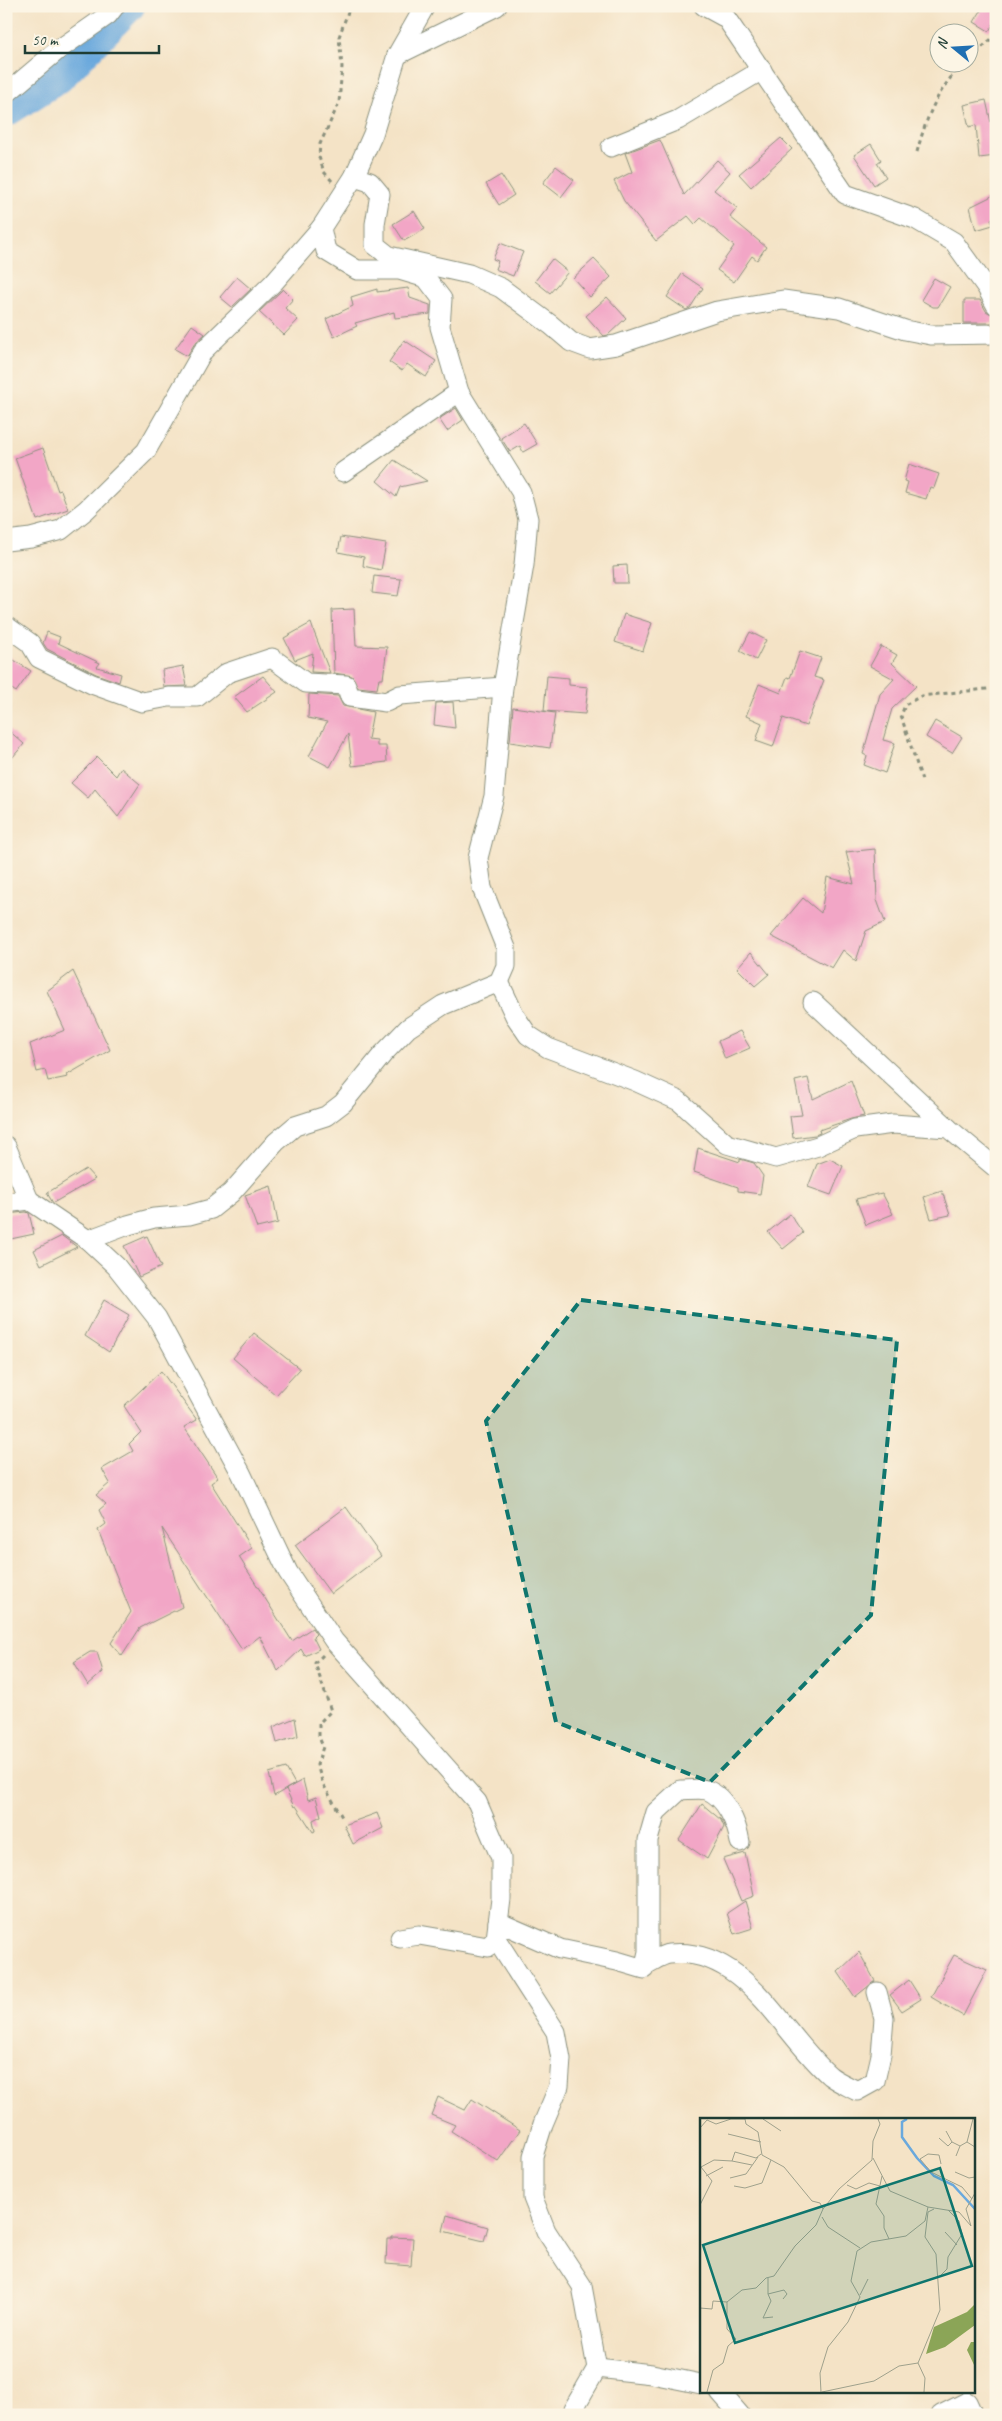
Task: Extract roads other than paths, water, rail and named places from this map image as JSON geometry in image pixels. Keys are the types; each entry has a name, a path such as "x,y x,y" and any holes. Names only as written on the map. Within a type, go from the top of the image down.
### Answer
{"street":[{"path":"6,94 58,50 108,15 115,6"},
{"path":"6,541 32,538 61,530 86,510 146,450 203,352 274,282 321,228 354,177 373,134 396,55 425,6"},
{"path":"396,55 497,6"},
{"path":"704,6 726,18 845,194 915,219 954,242 987,288 996,306"},
{"path":"611,147 678,120 762,70"},
{"path":"354,177 370,182 380,194 374,224 374,245 389,256 469,274 501,288 571,342 590,349 616,345 718,311 783,300 839,308 905,330 931,334 996,334"},
{"path":"88,1240 154,1218 188,1215 211,1209 230,1193 276,1142 295,1126 326,1116 343,1103 383,1054 408,1028 443,1004 499,982 506,966 506,948 482,888 478,858 494,796 503,687 524,565 528,519 521,492 460,392 440,327 442,299 426,278 399,270 358,270 326,251 321,228"},
{"path":"343,472 460,392"},
{"path":"6,626 30,643 39,658 92,684 142,702 169,697 197,697 227,673 272,658 306,682 346,685 350,697 386,702 400,695 503,687"},
{"path":"499,982 515,1016 528,1035 548,1048 634,1080 679,1101 727,1144 776,1158 818,1146 856,1129 893,1124 948,1128"},
{"path":"813,1002 948,1128 996,1168"},
{"path":"6,1146 29,1200 88,1240 116,1266 157,1318 241,1473 288,1572 334,1641 477,1802 501,1858 496,1930 488,1947 419,1935 400,1938"},
{"path":"6,1203 29,1200"},
{"path":"496,1930 560,1949 617,1961 644,1970 648,1952 648,1840 656,1812 680,1790 707,1790 723,1802 738,1828 740,1842"},
{"path":"496,1930 556,2032 561,2060 559,2086 543,2124 533,2156 534,2198 546,2231 582,2286 597,2368 570,2415"},
{"path":"645,1965 668,1954 700,1955 722,1966 748,1984 831,2076 857,2091 875,2081 881,2055 884,2018 877,1992"},
{"path":"597,2368 652,2374 700,2384"},
{"path":"722,2394 740,2415"},
{"path":"941,2415 967,2402 973,2415"}],"waterway":[{"path":"6,111 59,77 129,6"}]}
